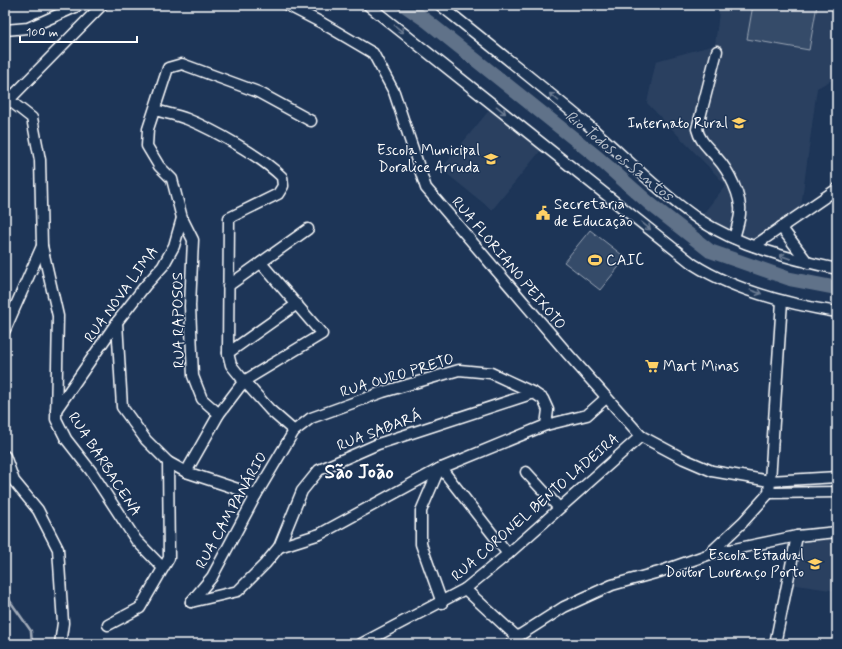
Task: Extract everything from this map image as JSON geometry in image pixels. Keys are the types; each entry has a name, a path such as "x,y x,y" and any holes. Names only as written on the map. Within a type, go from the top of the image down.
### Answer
{"street":[{"path":"5,30 28,28 80,5"},
{"path":"5,330 42,246 40,160 32,118 7,102 102,5"},
{"name":"RUA FLORIANO PEIXOTO","path":"287,5 322,23 373,53 394,92 426,188 606,398 641,436 684,459 712,471 770,481 837,477"},
{"path":"368,5 693,264 711,276 782,301 837,312"},
{"path":"440,5 576,115 699,219 734,238 754,246 808,263 837,269"},
{"path":"717,51 697,129 699,138 718,158 725,169 737,195 740,214 734,238"},
{"path":"182,218 172,180 158,166 147,146 148,129 168,68 182,64 258,92 311,121"},
{"path":"155,110 187,119 214,132 270,165 282,177 283,186 278,194 229,218 228,353 231,365 244,381 270,410 294,431"},
{"path":"754,246 837,189"},
{"name":"RUA NOVA LIMA","path":"56,410 118,322 145,286 163,266 174,246 182,218"},
{"name":"RUA RAPOSOS","path":"182,218 193,240 190,306 193,376 202,399 219,414"},
{"path":"781,227 808,263"},
{"path":"228,286 308,229"},
{"name":"RUA BARBACENA","path":"42,246 58,316 56,419 66,439 91,471 136,540 163,568"},
{"path":"186,472 219,414 244,381 321,335 322,332 261,263"},
{"path":"710,554 743,522 769,493 782,301"},
{"path":"228,353 297,304"},
{"path":"118,322 122,407 146,440 168,462 186,472 256,495"},
{"name":"RUA OURO PRETO","path":"294,431 311,418 383,392 459,370 491,373 534,393"},
{"path":"534,393 543,399 548,410 546,425"},
{"name":"RUA SABARÁ","path":"191,602 238,591 265,564 279,547 302,490 319,470 378,444 534,393"},
{"path":"279,547 320,534 440,469 546,425 587,415 606,398"},
{"name":"RUA CAMPANÁRIO","path":"191,602 212,577 256,495 294,431"},
{"name":"RUA CORONEL BENTO LADEIRA","path":"361,644 442,603 465,589 508,554 641,436"},
{"path":"5,456 14,481 38,510 58,549 63,623 60,644"},
{"path":"108,625 140,608 168,558 168,462"},
{"path":"440,469 508,554"},
{"path":"440,469 422,512 421,544 442,603"},
{"path":"526,472 560,508"},
{"path":"769,493 837,492"},
{"path":"465,589 514,641 564,607 612,585 659,572 710,554 796,536 837,532"},
{"path":"776,644 796,536"}],"shaded area":[{"name":"Internato Rural","path":"720,5 837,5 837,77 817,88 800,214 754,246 699,219 726,185 647,103 656,61 715,45"},
{"path":"753,5 817,5 809,50 747,39"},
{"name":"Escola Municipal Doralice Arruda","path":"491,108 542,149 492,210 441,169"},
{"name":"CAIC","path":"590,230 626,258 600,290 564,262"},
{"name":"Escola Estadual Doutor Lourenço Porto","path":"808,539 837,539 837,591 790,584 798,545"}],"waterway":[{"name":"Rio Todos os Santos","path":"404,5 427,21 597,157 649,203 710,251 790,279 837,288"},
{"path":"5,594 31,631 32,644"}],"place":[{"name":"Internato Rural","path":"739,123"},
{"name":"Escola Municipal Doralice Arruda","path":"491,159"},
{"name":"Secretaria de Educação","path":"543,213"},
{"name":"CAIC","path":"595,260"},
{"name":"Mart Minas","path":"652,366"},
{"name":"Escola Estadual Doutor Lourenço Porto","path":"815,564"}],"district":[{"name":"São João","path":"359,471"}]}
